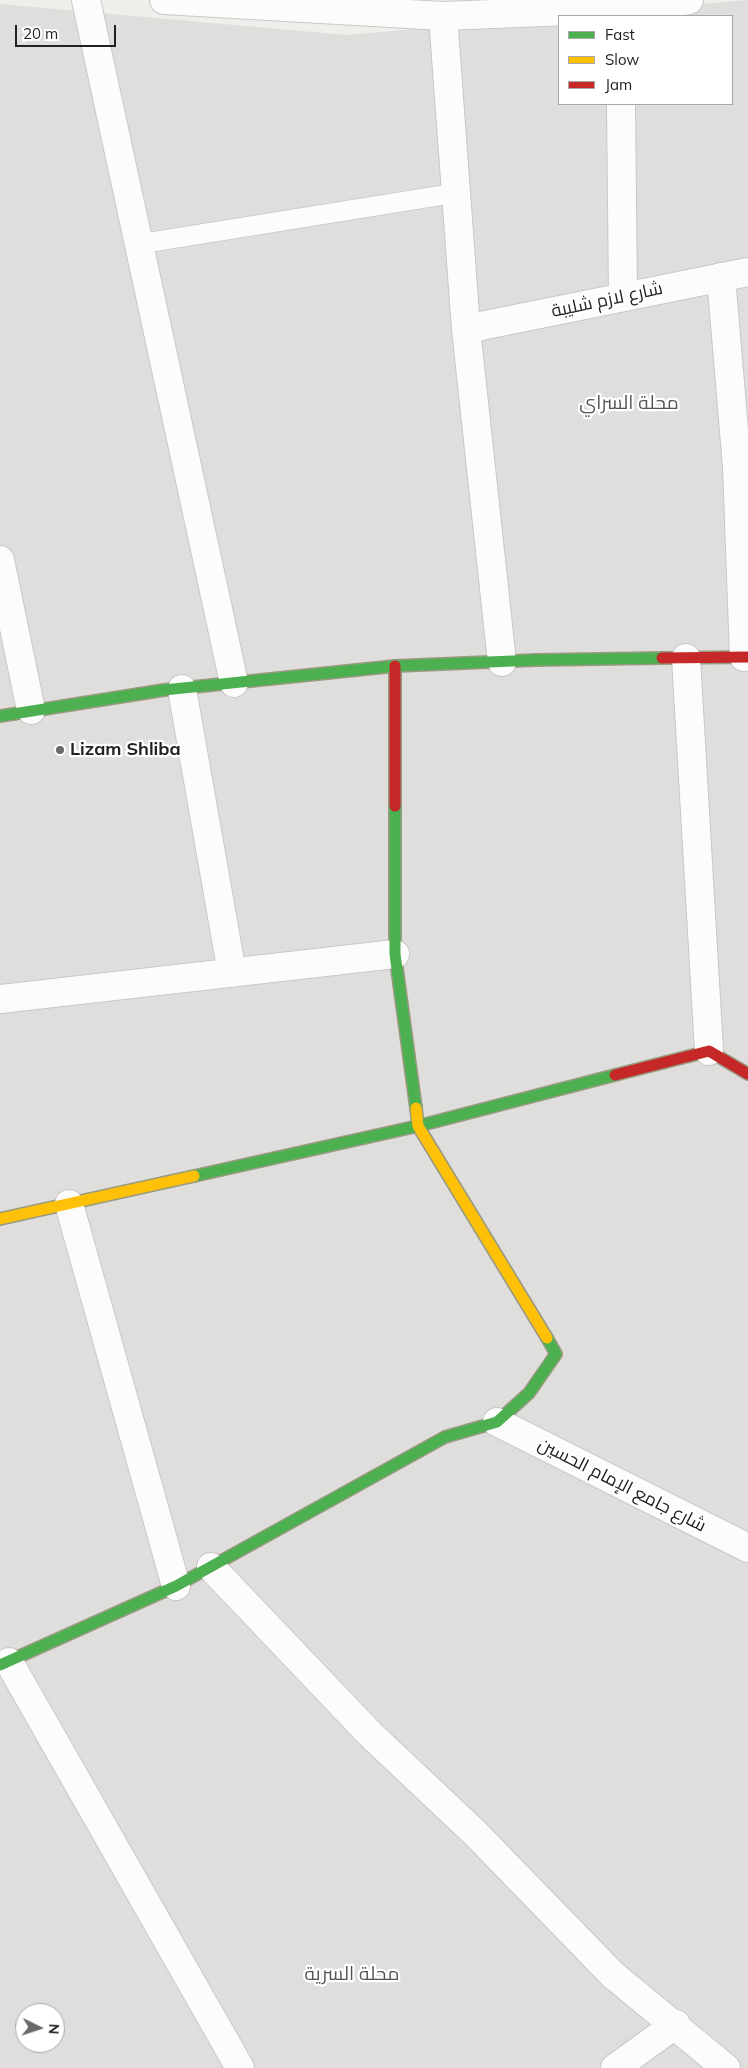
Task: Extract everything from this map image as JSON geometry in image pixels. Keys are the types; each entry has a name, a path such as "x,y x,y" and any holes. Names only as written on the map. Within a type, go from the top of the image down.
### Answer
{"street":[{"path":"86,0 234,683"},
{"path":"164,0 398,7 442,16 618,13 689,0"},
{"path":"442,16 466,329 502,662"},
{"path":"621,105 623,297"},
{"name":"شارع لازم شليبة","path":"466,329 748,272"},
{"path":"0,716 182,689 395,666 746,657 737,466 721,277"},
{"path":"0,560 31,710"},
{"path":"686,658 709,1051"},
{"path":"240,2068 4,1664 176,1586 211,1568 445,1437 497,1422 529,1393 556,1354 418,1126 395,954 395,666"},
{"path":"182,689 232,973"},
{"path":"0,999 395,954"},
{"path":"0,1219 418,1126 709,1051 748,1074"},
{"path":"69,1204 176,1586"},
{"name":"شارع جامع الإمام الحسين","path":"497,1422 748,1548"},
{"path":"211,1568 370,1734 475,1833 613,1975 676,2024 726,2068"},
{"path":"615,2068 676,2024"}],"lane":[{"path":"139,244 456,193"}],"shaded area":[{"path":"748,0 748,2068 0,2068 0,4 346,35 558,16 558,105 733,105 733,15 576,15"}],"traffic: fast":[{"path":"0,716 164,690 395,666 536,660 662,658"},
{"path":"395,806 395,954 416,1108"},
{"path":"194,1176 418,1126 615,1075"},
{"path":"0,1665 176,1586 445,1437 497,1422 529,1393 556,1354 547,1338"}],"traffic: slow":[{"path":"416,1108 418,1126 547,1338"},
{"path":"0,1219 194,1176"}],"traffic: jam":[{"path":"662,658 748,657"},
{"path":"395,666 395,806"},
{"path":"615,1075 709,1051 748,1074"}],"place":[{"name":"Lizam Shliba","path":"60,750"}],"district":[{"name":"محلة السراي","path":"629,403"},
{"name":"محلة السرية","path":"352,1974"}]}
